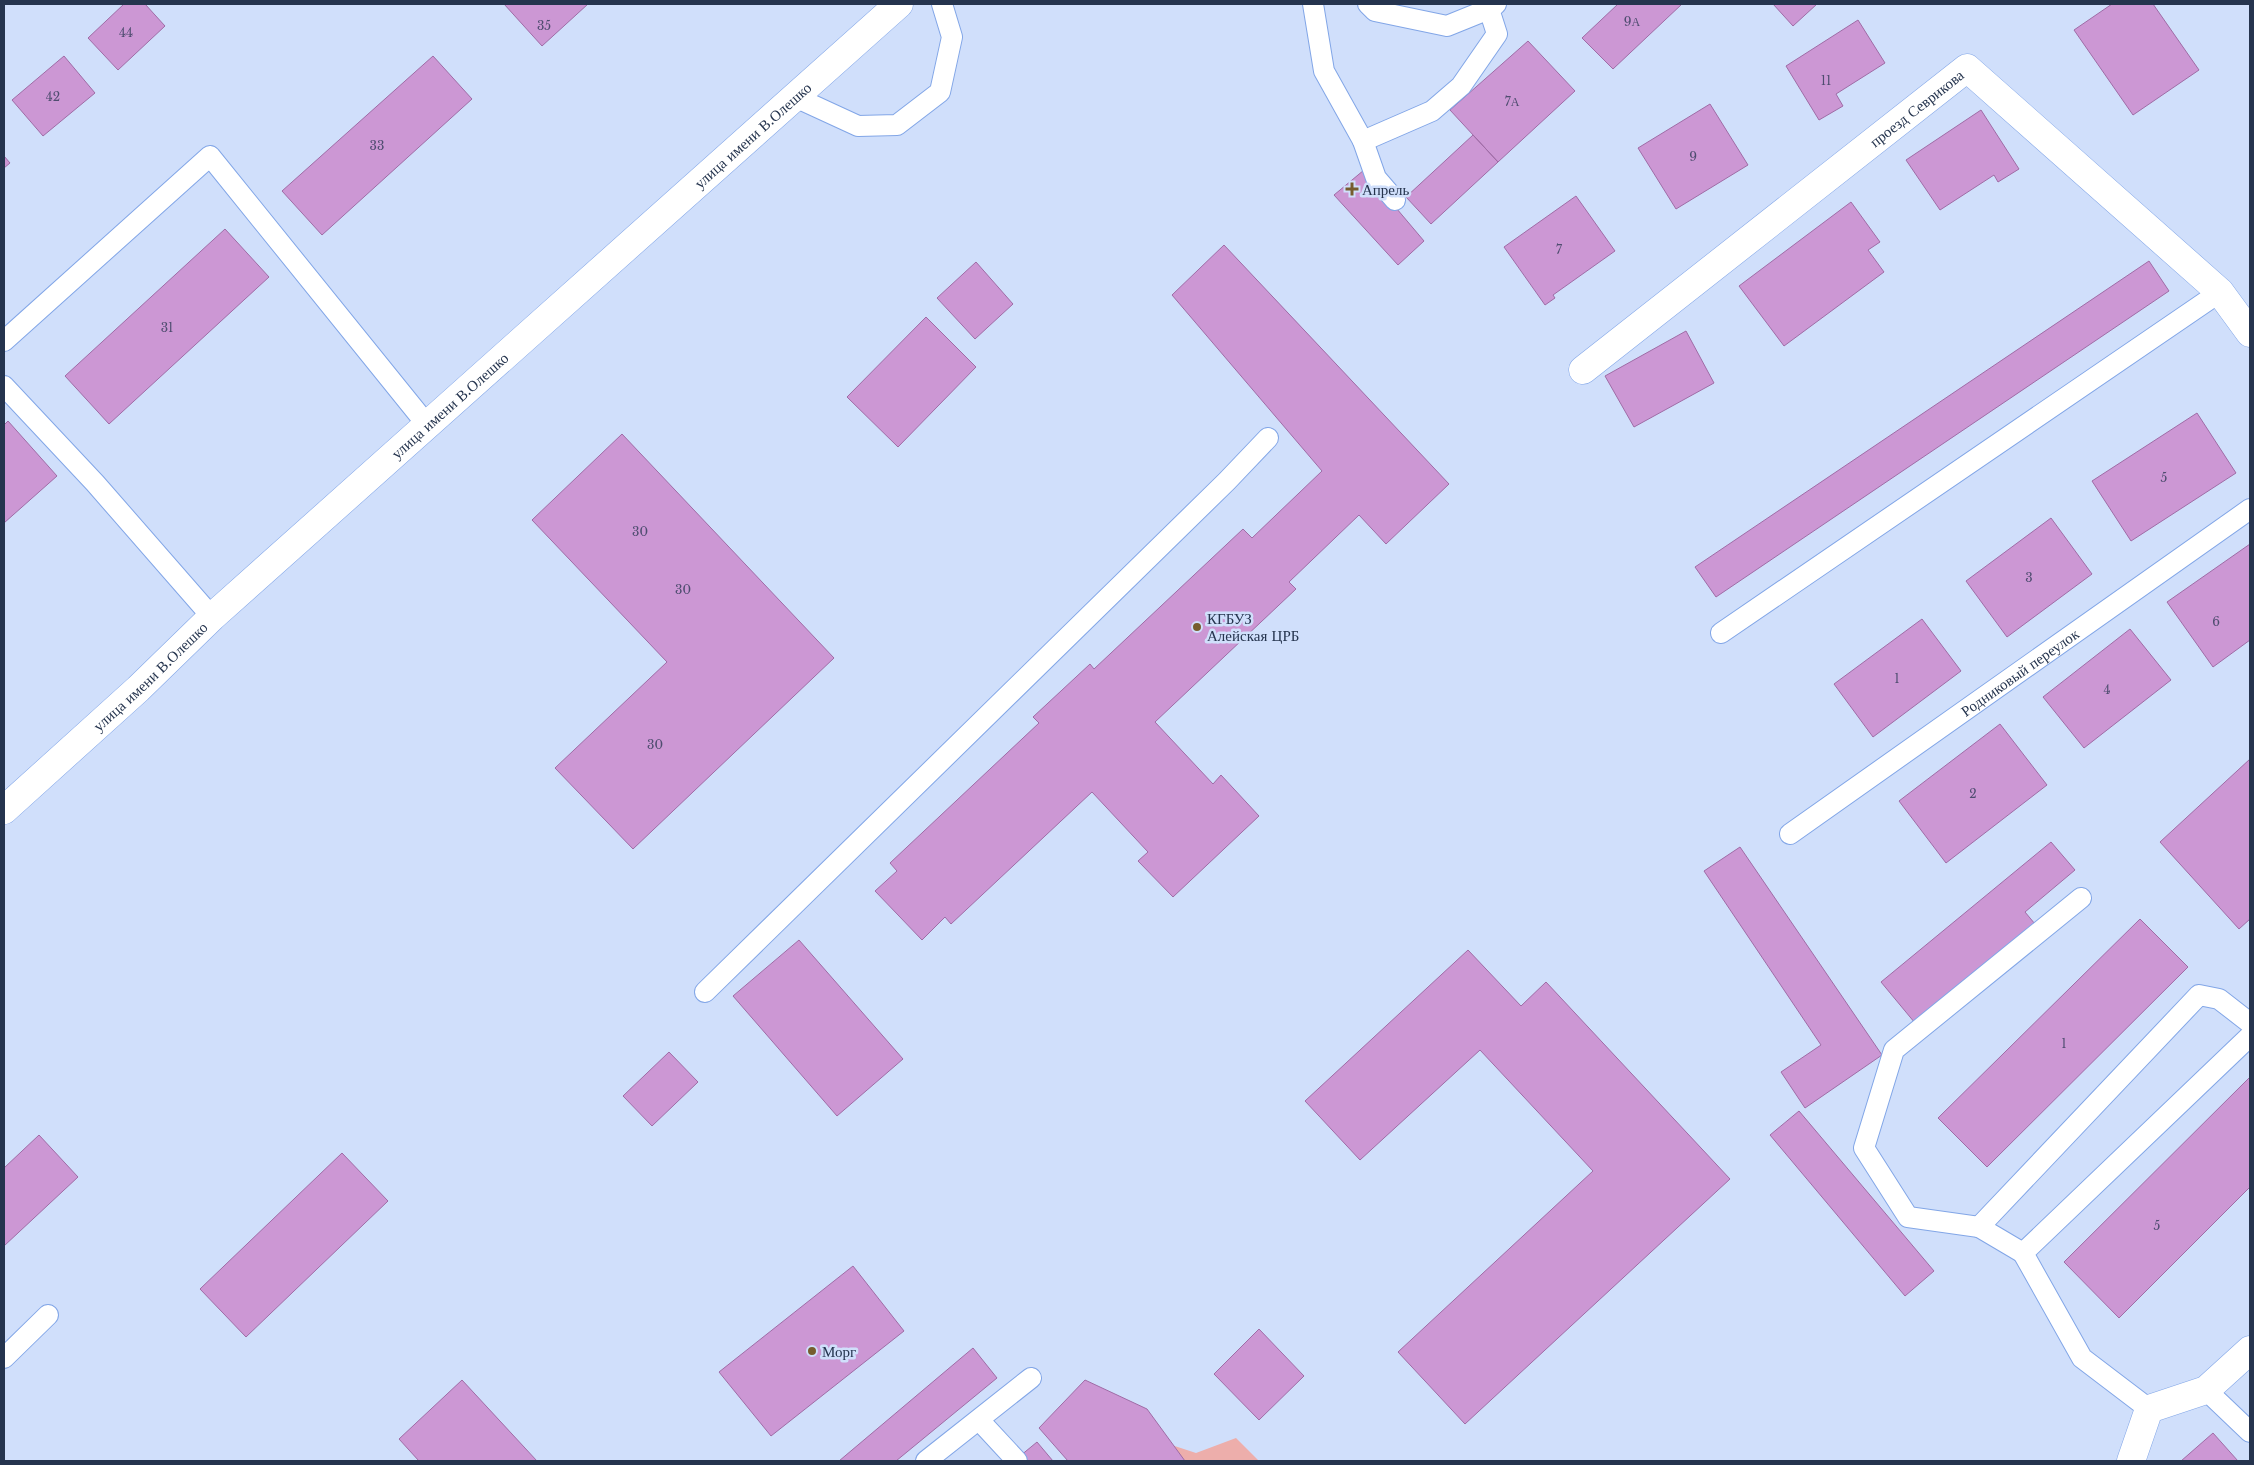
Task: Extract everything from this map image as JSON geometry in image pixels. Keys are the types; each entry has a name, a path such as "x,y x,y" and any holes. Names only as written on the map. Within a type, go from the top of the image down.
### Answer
{"street":[{"name":"улица имени В.Олешко","path":"4,810 138,689 212,617 899,4"},
{"name":"проезд Севрикова","path":"1583,370 1967,68 2220,292 2250,334"},
{"path":"2131,1461 2150,1409 2206,1390 2250,1350"}],"lane":[{"path":"795,97 858,126 897,125 940,92 952,37 942,4"},
{"path":"1313,4 1324,71 1363,141 1376,178 1394,200"},
{"path":"1363,141 1432,111 1461,86 1497,34 1492,6 1447,26 1375,11 1368,4"},
{"path":"4,341 210,156 428,426"},
{"path":"1721,633 2220,292"},
{"path":"4,386 95,483 212,617"},
{"path":"704,992 1227,481 1268,438"},
{"name":"Родниковый переулок","path":"1790,834 2250,509"},
{"path":"2081,898 1894,1050 1864,1148 1908,1218 1979,1227 2023,1253 2082,1358 2150,1409"},
{"path":"1979,1227 2199,995 2218,999 2250,1023"},
{"path":"2023,1253 2250,1036"},
{"path":"4,1358 48,1315"},
{"path":"926,1461 1031,1378"},
{"path":"2206,1390 2250,1432"},
{"path":"979,1420 1017,1461"}],"shaded area":[{"path":"1135,1433 1196,1453 1236,1438 1259,1461 1107,1461"}],"building":[{"path":"124,4 145,4 165,26 118,70 88,38"},
{"path":"504,4 588,4 542,46"},
{"path":"1618,4 1682,4 1613,69 1582,38"},
{"path":"1773,4 1817,4 1793,26"},
{"path":"2112,4 2153,4 2199,70 2133,115 2074,30"},
{"path":"1858,20 1885,63 1836,94 1843,106 1819,120 1786,66"},
{"path":"1528,41 1575,91 1498,162 1450,110"},
{"path":"64,56 95,93 43,136 12,100"},
{"path":"433,56 472,99 322,235 282,191"},
{"path":"1710,104 1748,165 1676,209 1638,148"},
{"path":"1981,110 2019,169 1998,182 1994,175 1940,210 1906,160"},
{"path":"1473,135 1498,162 1431,224 1406,197"},
{"path":"4,156 10,163 4,168"},
{"path":"1364,170 1424,241 1398,265 1334,195"},
{"path":"1576,196 1615,251 1553,295 1555,298 1545,305 1504,247"},
{"path":"1851,202 1880,242 1868,250 1884,272 1784,346 1739,286"},
{"path":"225,229 269,277 109,424 65,376"},
{"name":"КГБУЗ Алейская ЦРБ","path":"1224,245 1449,484 1386,544 1359,515 1289,582 1296,589 1155,722 1213,784 1221,775 1259,816 1173,897 1138,861 1148,852 1092,792 951,924 945,917 922,940 875,891 897,871 890,863 1039,723 1033,717 1090,664 1094,669 1243,529 1252,538 1322,471 1172,295"},
{"path":"2149,261 2169,291 1716,597 1695,567"},
{"path":"976,262 1013,304 975,339 937,298"},
{"path":"926,317 976,367 898,447 847,397"},
{"path":"1686,331 1714,383 1634,427 1605,376"},
{"path":"2197,413 2236,473 2131,541 2092,481"},
{"path":"8,421 57,476 4,523 4,425"},
{"path":"622,434 834,658 633,849 555,768 667,662 532,520"},
{"path":"2051,518 2092,574 2007,637 1966,581"},
{"path":"2250,544 2250,640 2213,667 2167,602"},
{"path":"1922,619 1961,671 1873,737 1834,684"},
{"path":"2130,629 2171,680 2084,748 2043,697"},
{"path":"2000,724 2047,785 1946,863 1899,801"},
{"path":"2250,759 2250,919 2239,929 2160,842"},
{"path":"2051,842 2075,870 2025,912 2035,924 1915,1023 1881,982"},
{"path":"1740,847 1882,1055 1805,1108 1781,1072 1821,1045 1704,871"},
{"path":"2140,919 2188,967 1987,1167 1938,1118"},
{"path":"799,940 903,1059 837,1116 733,996"},
{"path":"1468,950 1521,1006 1546,982 1730,1179 1465,1424 1398,1352 1593,1171 1480,1050 1360,1160 1305,1101"},
{"path":"669,1052 698,1082 652,1126 623,1096"},
{"path":"2250,1077 2250,1187 2119,1318 2064,1262"},
{"path":"1799,1111 1934,1271 1905,1296 1770,1135"},
{"path":"39,1135 78,1177 4,1246 4,1168"},
{"path":"342,1153 388,1201 246,1337 200,1289"},
{"name":"Морг","path":"853,1266 904,1331 771,1436 719,1372"},
{"path":"1259,1329 1304,1376 1259,1420 1214,1374"},
{"path":"973,1348 997,1378 896,1461 839,1461"},
{"path":"462,1380 537,1461 419,1461 399,1439"},
{"path":"1085,1380 1147,1409 1185,1461 1068,1461 1039,1428"},
{"path":"2213,1433 2238,1461 2181,1461"},
{"path":"1037,1442 1053,1461 1014,1461"}],"place":[{"name":"Апрель","path":"1352,189"},
{"name":"КГБУЗ Алейская ЦРБ","path":"1197,627"},
{"name":"Морг","path":"812,1351"}]}
